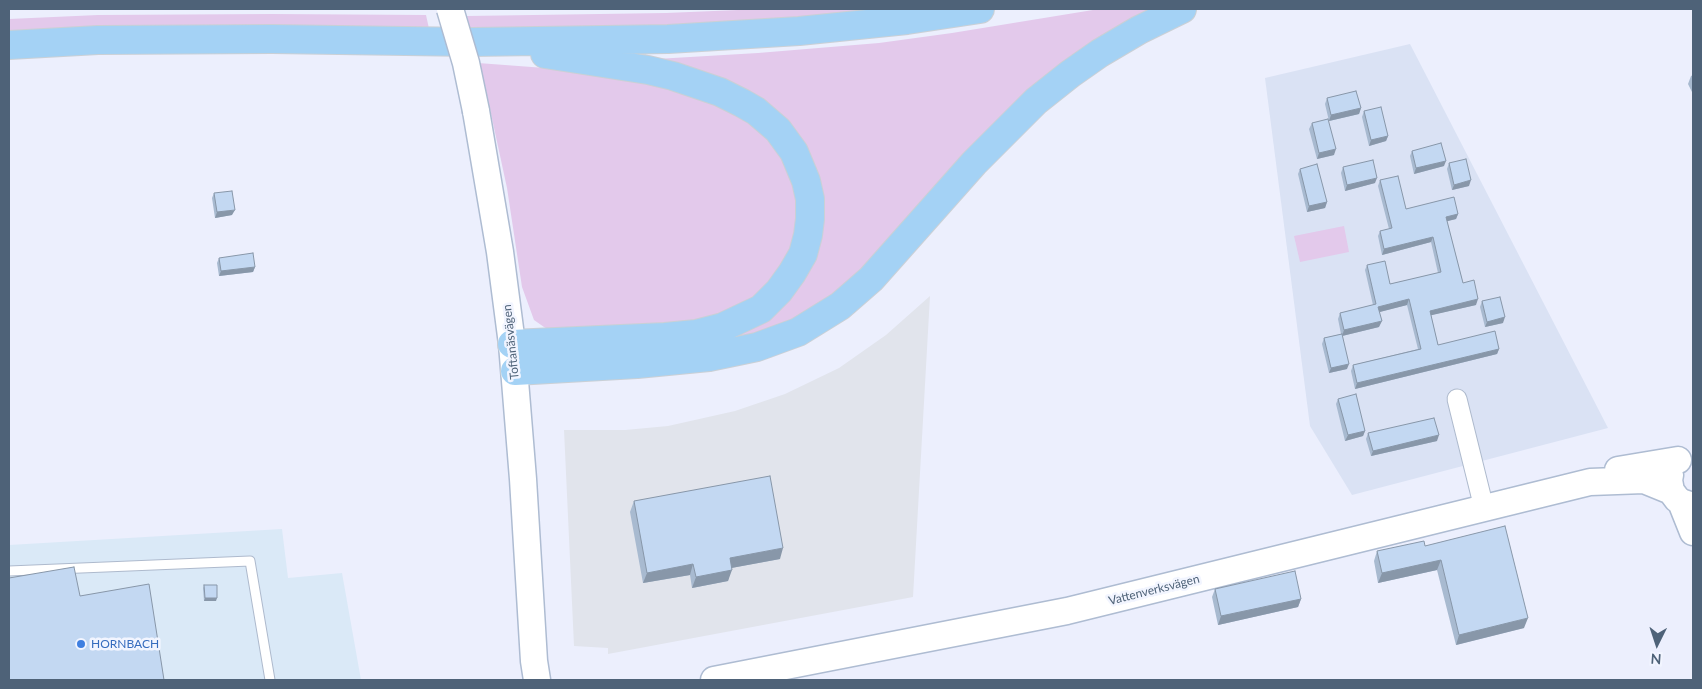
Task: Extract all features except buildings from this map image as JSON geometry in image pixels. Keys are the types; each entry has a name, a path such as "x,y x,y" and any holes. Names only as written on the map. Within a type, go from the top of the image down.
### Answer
{"highway":[{"path":"9,45 98,40 281,39 472,42 668,39 828,28 907,20 980,9"},
{"path":"513,357 637,364 709,357 756,347 798,332 840,306 866,284 989,147 1036,101 1100,53 1139,30 1182,9"},
{"path":"472,42 648,70 673,76 720,92 756,111 782,135 797,159 806,181 810,199 808,235 803,254 779,291 760,309 742,319 723,327 696,334 513,357"}],"street":[{"name":"Toftanäsvägen","path":"450,9 466,63 476,111 500,252 513,357 534,661 537,680"},
{"path":"1457,399 1484,508"},
{"path":"1685,456 1670,470 1669,480 1682,500 1693,532"},
{"name":"Vattenverksvägen","path":"714,680 1067,611 1590,482 1612,472 1685,456"},
{"name":"Vattenverksvägen","path":"1590,482 1644,480 1682,500"}],"lane":[{"path":"9,571 250,562 270,680"}],"shaded area":[{"path":"762,9 920,9 759,26 470,33 467,16 666,13"},
{"path":"1099,9 1163,9 1140,19 844,293 773,334 696,344 810,262 790,128 639,60 879,43"},
{"path":"98,15 426,15 430,33 9,38 9,19"},
{"path":"1410,44 1608,428 1352,495 1310,426 1265,78"},
{"path":"478,63 572,70 650,83 720,104 765,132 789,166 800,211 787,264 764,293 703,323 553,332 544,327 534,320 522,287 507,188 485,86"},
{"path":"1344,226 1349,252 1300,262 1294,236"},
{"path":"930,296 913,597 608,654 608,648 574,646 564,430 625,430 668,426 735,411 785,394 839,368 886,335"},
{"path":"282,529 288,578 342,573 361,680 9,680 9,545"}],"place":[{"name":"HORNBACH","path":"81,644"}]}
